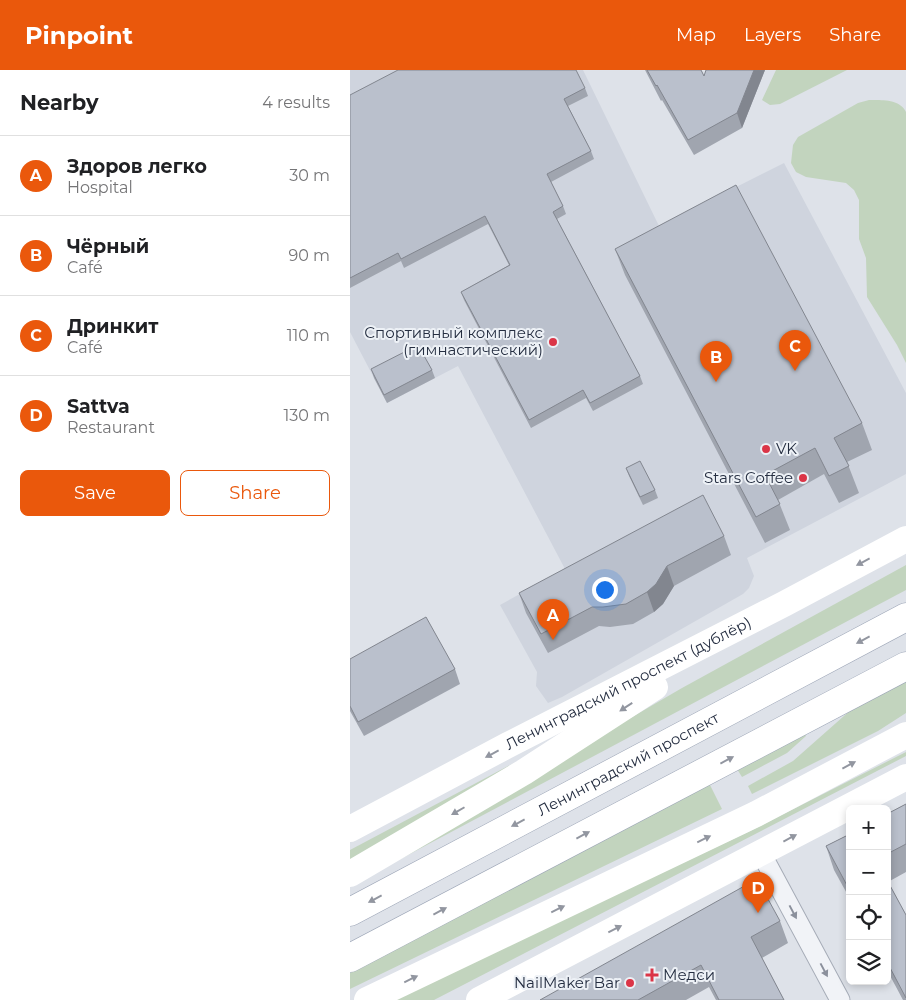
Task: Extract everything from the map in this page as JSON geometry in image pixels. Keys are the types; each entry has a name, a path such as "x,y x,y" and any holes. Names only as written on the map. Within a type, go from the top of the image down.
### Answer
{"main road":[{"name":"Ленинградский проспект (дублёр)","path":"350,829 906,539"},
{"path":"350,874 524,772 784,604"},
{"name":"Ленинградский проспект","path":"350,912 906,617"},
{"path":"350,958 906,666"},
{"path":"367,1000 756,814 906,735"},
{"path":"478,1000 906,777"}],"street":[{"path":"761,853 840,1000"}],"shaded area":[{"path":"350,70 583,70 659,226 784,163 906,393 906,474 747,558 754,576 749,588 743,594 562,697 548,703 536,686 537,672 500,605 565,569 458,366 387,403 350,332"}],"green space":[{"path":"776,70 847,70 780,104 770,105 762,100"},
{"path":"869,100 895,102 906,112 906,363 867,297 866,258 859,239 859,200 854,190 846,183 806,177 796,172 791,163 793,145 798,137 858,103"},
{"path":"906,565 906,590 359,881 357,877 682,688"},
{"path":"906,680 906,713 878,731 752,794 748,786 793,761 853,708"},
{"path":"805,733 806,736 787,753 742,777 737,769"},
{"path":"906,752 906,756 434,1000 392,1000 748,832"},
{"path":"514,763 350,864 350,850"},
{"path":"709,783 722,809 350,989 350,973"}],"building":[{"path":"398,70 576,70 585,88 564,99 591,151 547,174 563,206 553,212 640,376 590,403 583,390 529,420 461,292 510,265 485,216 401,259 398,253 350,278 350,95"},
{"path":"647,70 701,70 704,76 706,70 754,70 737,113 688,140"},
{"path":"736,185 862,423 834,438 849,466 829,476 815,448 765,475 780,504 756,517 615,249"},
{"path":"418,345 432,370 384,395 371,369"},
{"path":"640,461 655,490 640,497 626,468"},
{"path":"703,495 724,536 667,566 656,584 647,592 626,604 592,607 541,634 519,593"},
{"path":"426,617 455,669 358,722 350,706 350,659"},
{"path":"906,804 906,844 891,852 891,850 891,812"},
{"path":"846,836 846,884 826,846"},
{"path":"757,879 780,921 751,937 784,1000 719,1000 701,965 638,1000 540,1000"},
{"path":"891,887 906,915 906,998 891,970"}],"place":[{"name":"Спортивный комплекс (гимнастический)","path":"553,342"},
{"name":"Дринкит","path":"795,371"},
{"name":"Чёрный","path":"716,382"},
{"name":"VK","path":"766,449"},
{"name":"Stars Coffee","path":"803,478"},
{"name":"Здоров легко","path":"553,640"},
{"name":"Sattva","path":"758,913"},
{"name":"Медси","path":"652,975"},
{"name":"NailMaker Bar","path":"630,983"}]}
